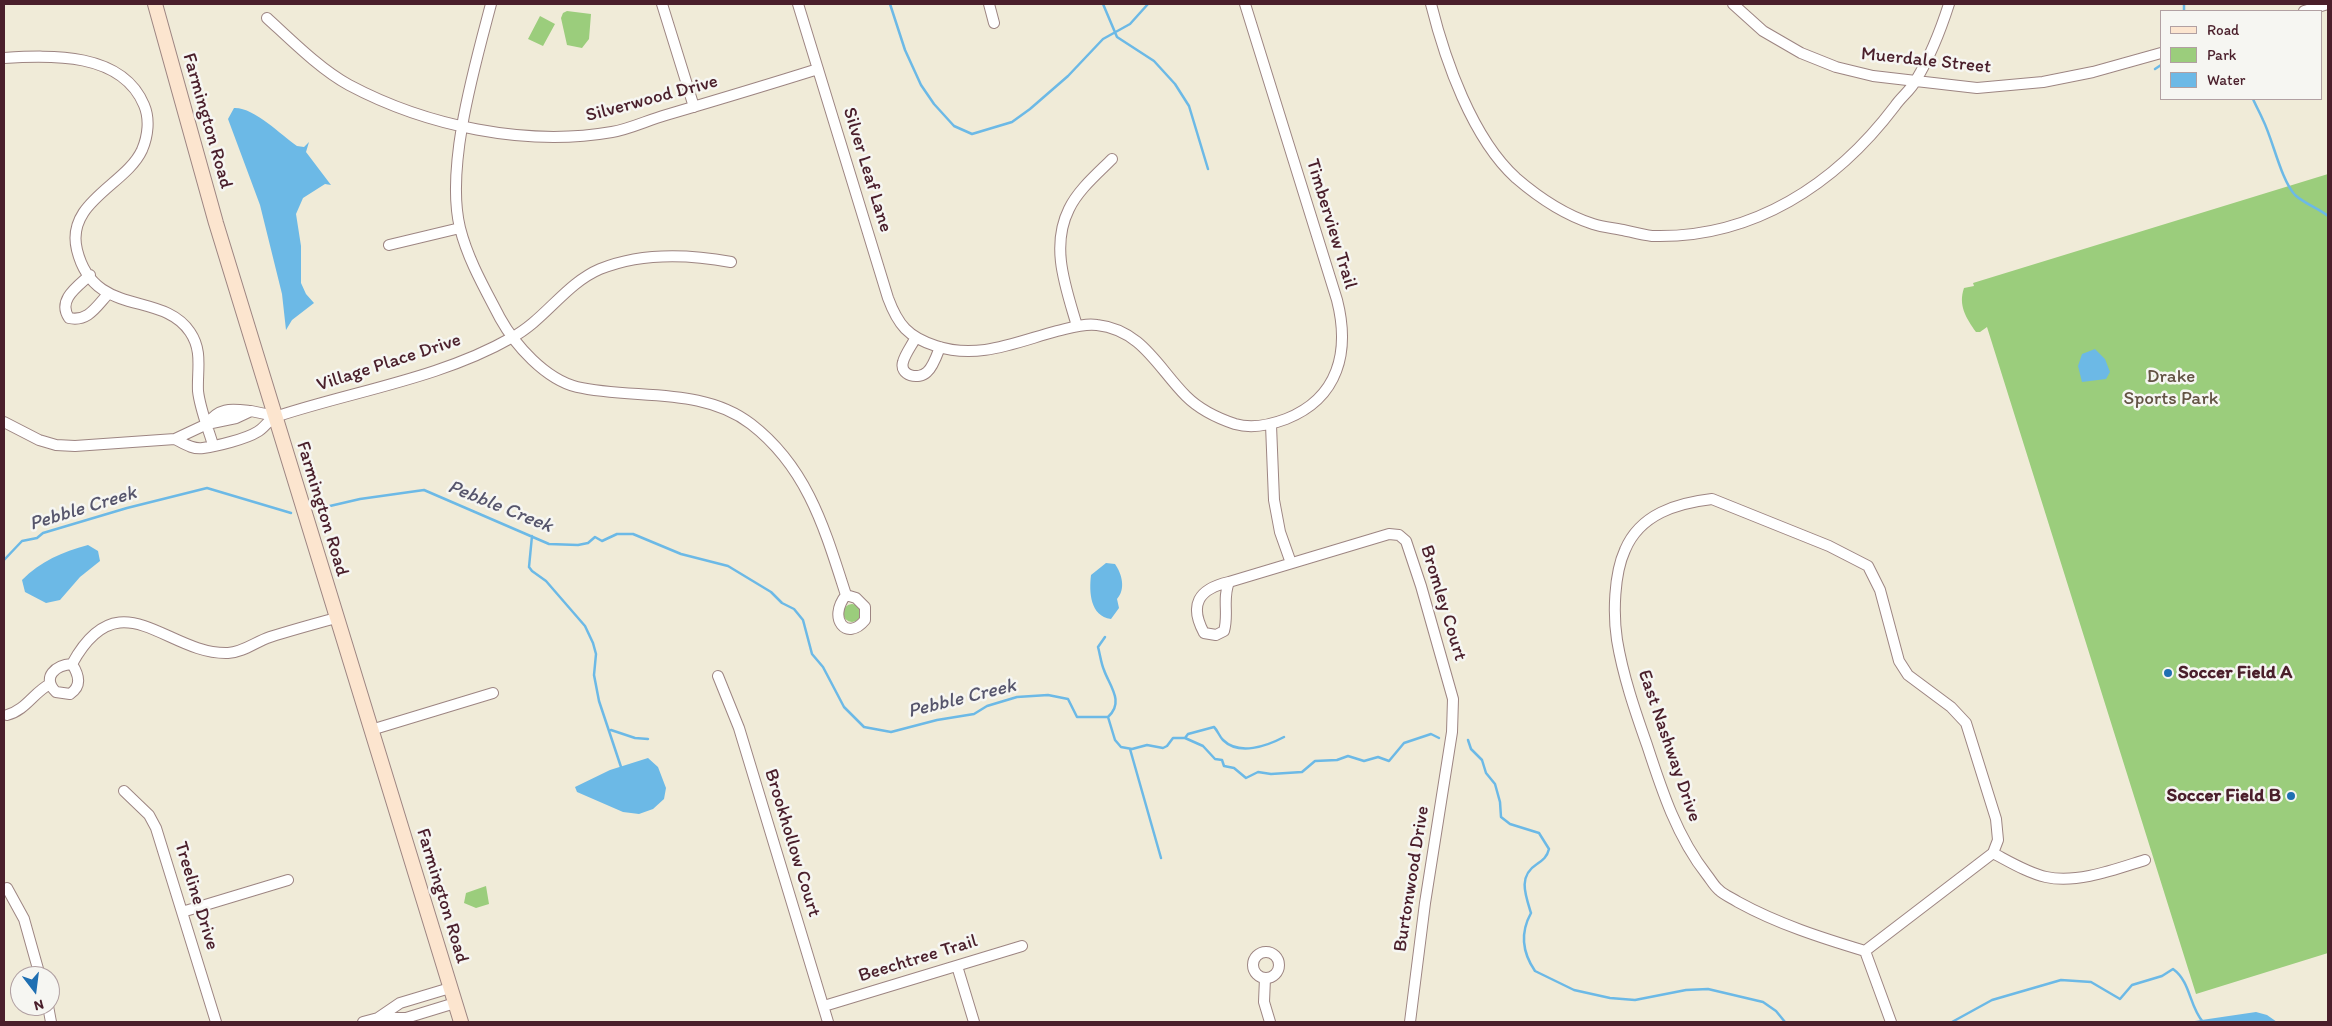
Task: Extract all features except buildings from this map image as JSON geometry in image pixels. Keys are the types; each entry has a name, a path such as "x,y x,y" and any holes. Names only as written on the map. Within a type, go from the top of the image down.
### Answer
{"street":[{"name":"Farmington Road","path":"155,4 211,205 461,1022"},
{"path":"662,4 694,107"},
{"name":"Silver Leaf Lane","path":"798,4 888,298 903,329 916,337 950,351 983,352 1077,326 1096,324 1115,329 1142,345 1186,396 1202,408 1237,424 1271,425"},
{"path":"989,4 994,23"},
{"name":"Timberview Trail","path":"1245,4 1337,300 1343,336 1339,362 1332,381 1324,393 1312,405 1293,416 1271,425"},
{"path":"1431,4 1442,45 1462,95 1481,135 1514,176 1544,200 1593,224 1651,236 1696,233 1732,226 1775,210 1813,187 1848,160 1882,123 1916,81 1949,4"},
{"name":"Muerdale Street","path":"1733,4 1762,31 1801,53 1836,67 1874,76 1916,81 1977,88 2043,82 2093,72 2160,53"},
{"path":"2307,10 2328,4"},
{"path":"489,5 462,126 457,190 460,228 480,280 512,338 532,360 575,386 618,394 698,400 727,410 750,423 781,454 809,493 827,537 846,595"},
{"name":"Silverwood Drive","path":"267,18 303,51 348,85 401,107 462,126 517,137 570,138 614,132 818,69"},
{"path":"4,58 52,56 100,64 124,78 140,96 148,122 142,150 134,161 83,213 78,227 77,250 90,275 108,294 172,314 191,333 200,355 198,391 213,445"},
{"path":"1077,326 1063,278 1059,243 1069,209 1083,189 1112,159"},
{"path":"389,245 460,228"},
{"name":"Village Place Drive","path":"275,416 370,390 460,362 512,338 546,313 576,282 600,269 631,259 651,257 696,255 731,262"},
{"path":"90,275 68,296 64,304 65,312 69,318 78,320 85,318 108,294"},
{"path":"916,337 902,363 903,369 911,376 917,376 929,371 940,348"},
{"path":"4,423 39,440 56,445 75,446 175,439 207,424 214,414 232,409 275,416"},
{"path":"175,439 191,447 201,449 257,432 275,416"},
{"path":"1271,425 1274,500 1280,532 1291,563"},
{"name":"East Nashway Drive","path":"1865,951 1762,915 1718,890 1695,860 1674,821 1631,699 1617,639 1615,612 1617,585 1625,550 1639,529 1661,511 1685,502 1712,498 1830,546 1868,566 1880,590 1899,661 1908,675 1951,707 1966,723 1996,819 1998,840 1993,853"},
{"name":"Bromley Court","path":"1229,582 1224,604 1227,619 1224,631 1216,635 1204,633 1196,614 1200,598 1211,588 1229,582 1291,563 1389,534 1403,538 1421,586 1453,698 1450,741"},
{"path":"72,664 81,648 92,637 104,628 120,623 145,625 191,645 227,653 243,650 268,637 336,618"},
{"path":"72,664 79,678 77,688 70,694 60,694 52,689 50,684 53,671 61,666 72,664"},
{"name":"Brookhollow Court","path":"718,676 739,728 828,1022"},
{"path":"8,716 22,709 50,684"},
{"path":"371,730 493,693"},
{"name":"Burtonwood Drive","path":"1410,1022 1425,903 1450,741"},
{"name":"Treeline Drive","path":"124,791 149,815 156,828 216,1022"},
{"path":"1891,1022 1865,951 1993,853 2021,868 2047,878 2089,877 2145,860"},
{"path":"182,912 288,880"},
{"path":"7,888 24,919 37,966"},
{"name":"Beechtree Trail","path":"824,1006 1022,946"},
{"path":"957,966 974,1022"},
{"path":"1265,978 1264,1002 1270,1022"},
{"path":"378,1018 400,1003 450,988"},
{"path":"363,1022 378,1018 406,1018 455,1003"}],"green space":[{"path":"567,11 591,14 589,39 582,48 567,45 561,18 563,13"},
{"path":"540,16 555,24 543,46 528,39"},
{"name":"Drake Sports Park","path":"2328,174 2328,953 2196,994 1987,327 1980,332 1976,332 1964,311 1962,294 1964,288 1974,286 1973,283"},
{"path":"852,604 858,607 861,613 858,619 852,622 846,619 843,613 846,607"},
{"path":"486,886 489,904 476,908 464,903 466,893"}],"water":[{"path":"234,108 242,109 259,117 297,146 304,147 309,142 306,152 331,185 325,184 303,198 296,214 301,246 301,283 306,294 314,303 292,320 286,330 282,294 260,205 228,119"},
{"path":"2095,349 2105,359 2110,372 2106,379 2082,382 2078,366 2082,354"},
{"path":"88,545 98,551 100,561 80,577 60,600 46,603 25,592 22,580 29,573 44,562"},
{"path":"1106,563 1115,564 1120,572 1122,581 1120,595 1117,599 1119,608 1111,619 1104,617 1095,608 1090,589 1091,575"},
{"path":"648,758 658,767 666,788 664,799 653,809 639,814 623,812 577,792 575,787 610,770"},
{"path":"2256,1012 2267,1015 2277,1022 2188,1022"}],"waterway":[{"path":"890,4 905,50 921,85 934,104 954,126 972,134 1012,122 1030,109 1068,76 1103,39 1130,24 1148,4"},
{"path":"1103,4 1117,37 1154,61 1175,84 1189,106 1208,169"},
{"path":"2184,4 2184,10"},
{"path":"2155,69 2160,66"},
{"path":"2253,100 2267,128 2281,170 2290,188 2299,198 2328,216"},
{"name":"Pebble Creek","path":"4,560 22,541 37,538 43,533 127,508 207,488 291,513"},
{"name":"Pebble Creek","path":"317,509 360,499 424,490 549,544 578,545 588,543 595,537 602,541 617,534 633,534 681,554 728,566 771,592 782,603 794,609 803,620 812,654 823,667 844,707 864,727 891,732 937,720 974,714 987,706 1017,697 1048,695 1068,699 1077,717 1108,717"},
{"path":"532,536 529,567 546,581 585,626 593,643 596,654 594,675 599,701 621,767"},
{"path":"1105,637 1098,647 1103,667 1116,699 1113,711 1108,717"},
{"name":"Pebble Creek","path":"1108,717 1115,740 1121,747 1132,749 1147,745 1163,748 1173,738 1185,738 1203,746 1215,759 1222,760 1224,766 1234,768 1246,778 1258,772 1271,774 1302,772 1315,761 1337,760 1348,756 1364,761 1378,757 1389,761 1404,743 1431,734 1439,738"},
{"path":"1185,738 1188,734 1214,727 1222,738 1237,748 1253,748 1270,744 1284,737"},
{"path":"611,730 635,738 648,739"},
{"name":"Pebble Creek","path":"1468,740 1471,749 1482,760 1486,773 1495,784 1500,802 1501,817 1510,824 1539,833 1549,849 1545,858 1531,869 1525,880 1525,892 1531,913 1525,928 1524,942 1527,957 1535,971 1574,990 1610,998 1635,1000 1686,990 1708,989 1763,1002 1776,1011 1785,1022"},
{"path":"1130,749 1161,858"},
{"name":"Pebble Creek","path":"1952,1022 1992,1000 2061,980 2091,982 2120,999 2132,985 2162,976 2173,969 2179,974 2187,987 2198,1016 2203,1022"}],"place":[{"name":"Soccer Field A","path":"2168,673"},
{"name":"Soccer Field B","path":"2291,796"}]}
